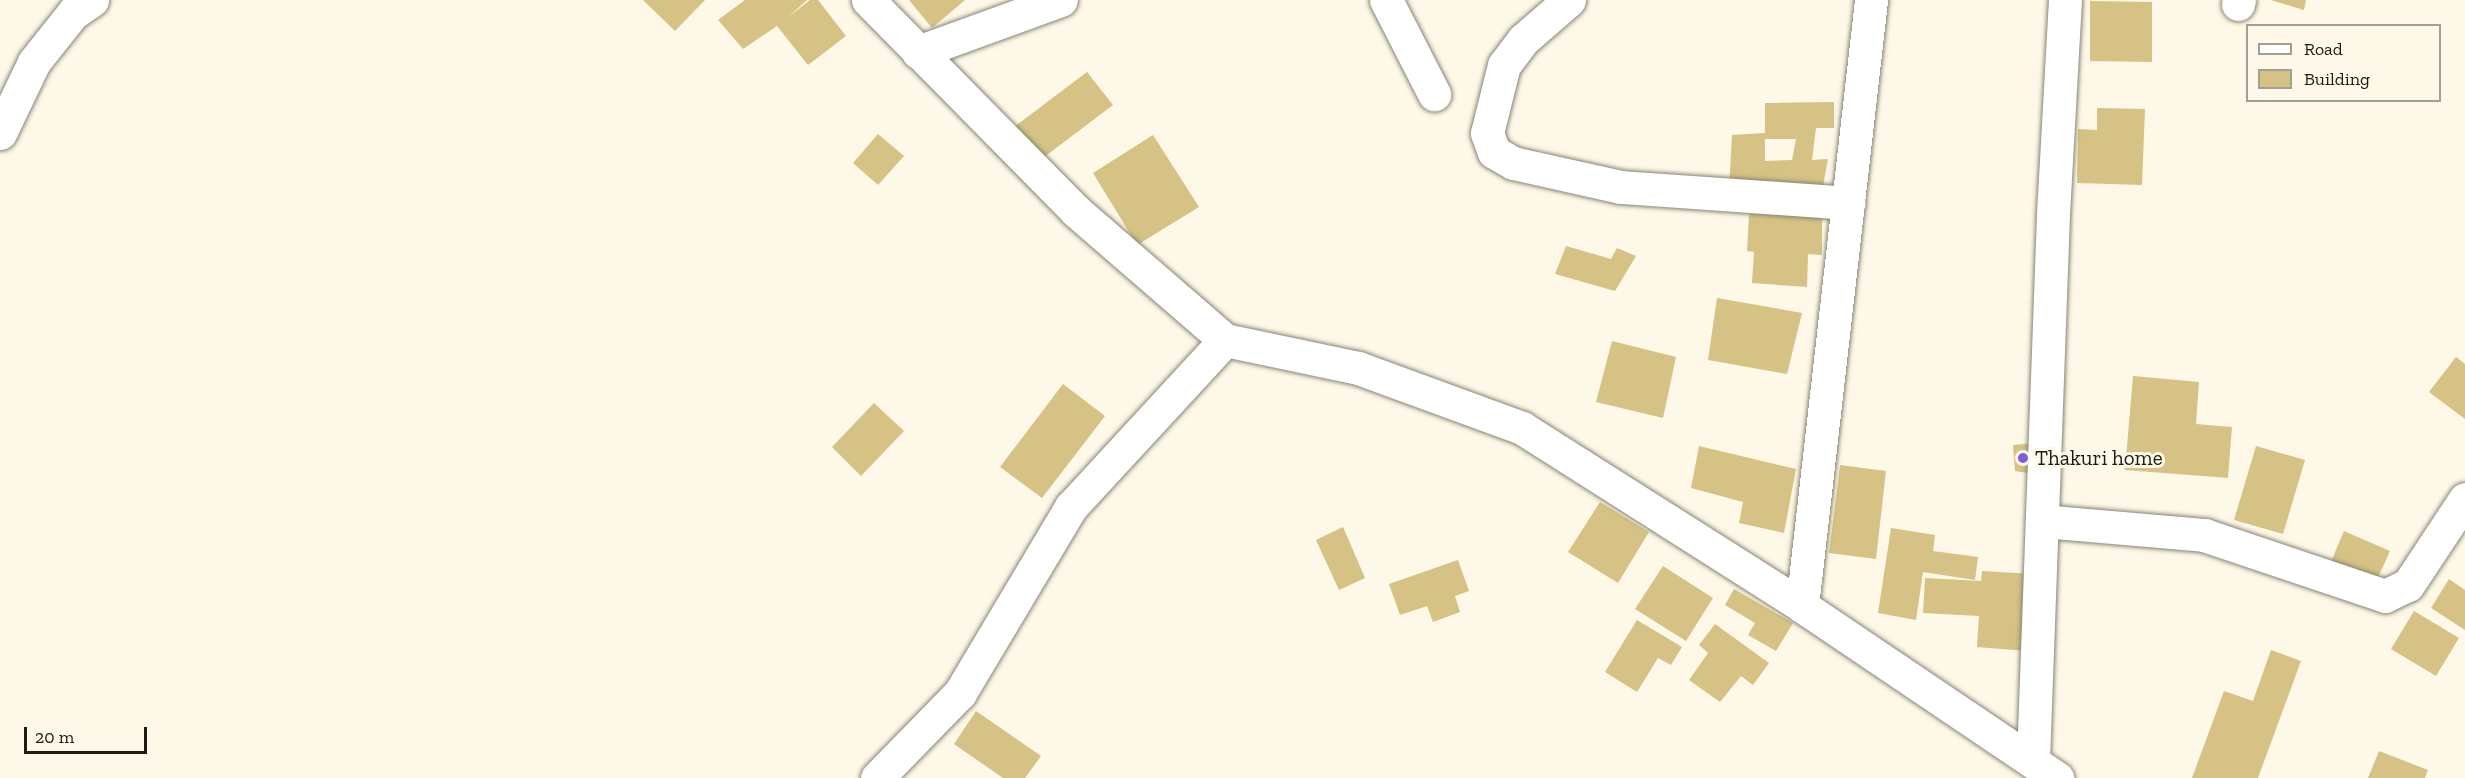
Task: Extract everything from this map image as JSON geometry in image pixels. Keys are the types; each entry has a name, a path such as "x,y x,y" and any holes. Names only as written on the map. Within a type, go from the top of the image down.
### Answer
{"street":[{"path":"0,133 34,63 73,13 92,0"},
{"path":"868,0 1076,211 1225,340 1358,368 1522,428 1802,606 2045,769"},
{"path":"918,52 1061,0"},
{"path":"1386,0 1434,94"},
{"path":"1569,0 1523,40 1504,65 1487,133 1494,152 1513,164 1621,187 1848,203"},
{"path":"1802,606 1871,0"},
{"path":"2045,769 2042,521 2065,0"},
{"path":"877,778 960,693 1071,507 1225,340"},
{"path":"2042,521 2204,535 2385,596 2408,585 2465,500"}],"building":[{"path":"643,0 705,0 675,31"},
{"path":"745,0 807,0 787,18 810,0 818,0 846,36 808,65 777,26 743,49 718,20"},
{"path":"909,0 965,0 932,28"},
{"path":"2271,0 2306,0 2304,10"},
{"path":"2090,1 2152,2 2152,62 2090,61"},
{"path":"1087,72 1113,105 1035,164 1010,130"},
{"path":"1834,102 1834,128 1816,128 1812,160 1828,159 1822,191 1729,190 1732,135 1765,133 1765,103","holes":["1765,139 1796,139 1792,160 1765,161"]},
{"path":"2097,108 2145,109 2142,185 2077,183 2078,129 2097,130"},
{"path":"878,134 904,156 878,185 853,163"},
{"path":"1153,135 1199,207 1137,245 1093,173"},
{"path":"1749,214 1822,216 1822,255 1808,254 1807,287 1752,283 1754,252 1747,251"},
{"path":"1566,246 1611,259 1617,248 1636,256 1615,291 1555,274"},
{"path":"1717,298 1802,313 1787,374 1708,360"},
{"path":"1612,341 1676,357 1663,418 1596,402"},
{"path":"2456,357 2465,364 2465,419 2429,392"},
{"path":"2133,376 2199,382 2196,424 2232,427 2228,478 2125,470"},
{"path":"1063,384 1105,416 1042,498 1000,467"},
{"path":"874,403 904,431 861,476 832,447"},
{"name":"Thakuri home","path":"2033,443 2033,474 2015,471 2013,445"},
{"path":"1699,446 1796,469 1784,533 1739,523 1743,502 1691,488"},
{"path":"2256,446 2305,460 2283,534 2234,520"},
{"path":"1840,465 1886,471 1876,559 1829,553"},
{"path":"1600,502 1649,532 1618,583 1568,552"},
{"path":"1343,527 1365,578 1339,590 1316,540"},
{"path":"1891,528 1935,535 1933,551 1978,557 1975,580 1923,572 1916,620 1878,613"},
{"path":"2344,531 2390,551 2375,584 2330,564"},
{"path":"1458,560 1469,591 1455,596 1460,612 1433,622 1427,606 1400,615 1389,584"},
{"path":"1663,566 1713,598 1686,641 1635,609"},
{"path":"1982,571 2032,574 2027,651 1977,647 1979,616 1923,613 1925,578 1981,581"},
{"path":"2449,579 2465,590 2465,630 2431,608"},
{"path":"1734,589 1793,623 1776,651 1748,635 1755,623 1725,605"},
{"path":"2414,611 2459,638 2436,676 2391,649"},
{"path":"1637,620 1682,647 1671,665 1658,658 1637,692 1605,672"},
{"path":"1715,624 1769,663 1753,685 1741,676 1720,702 1689,680 1708,653 1699,645"},
{"path":"2271,650 2301,661 2258,778 2192,778 2224,691 2253,701"},
{"path":"976,711 1041,756 1025,778 1003,778 954,744"},
{"path":"2379,751 2428,770 2425,778 2368,778"}],"place":[{"name":"Thakuri home","path":"2023,458"}]}
